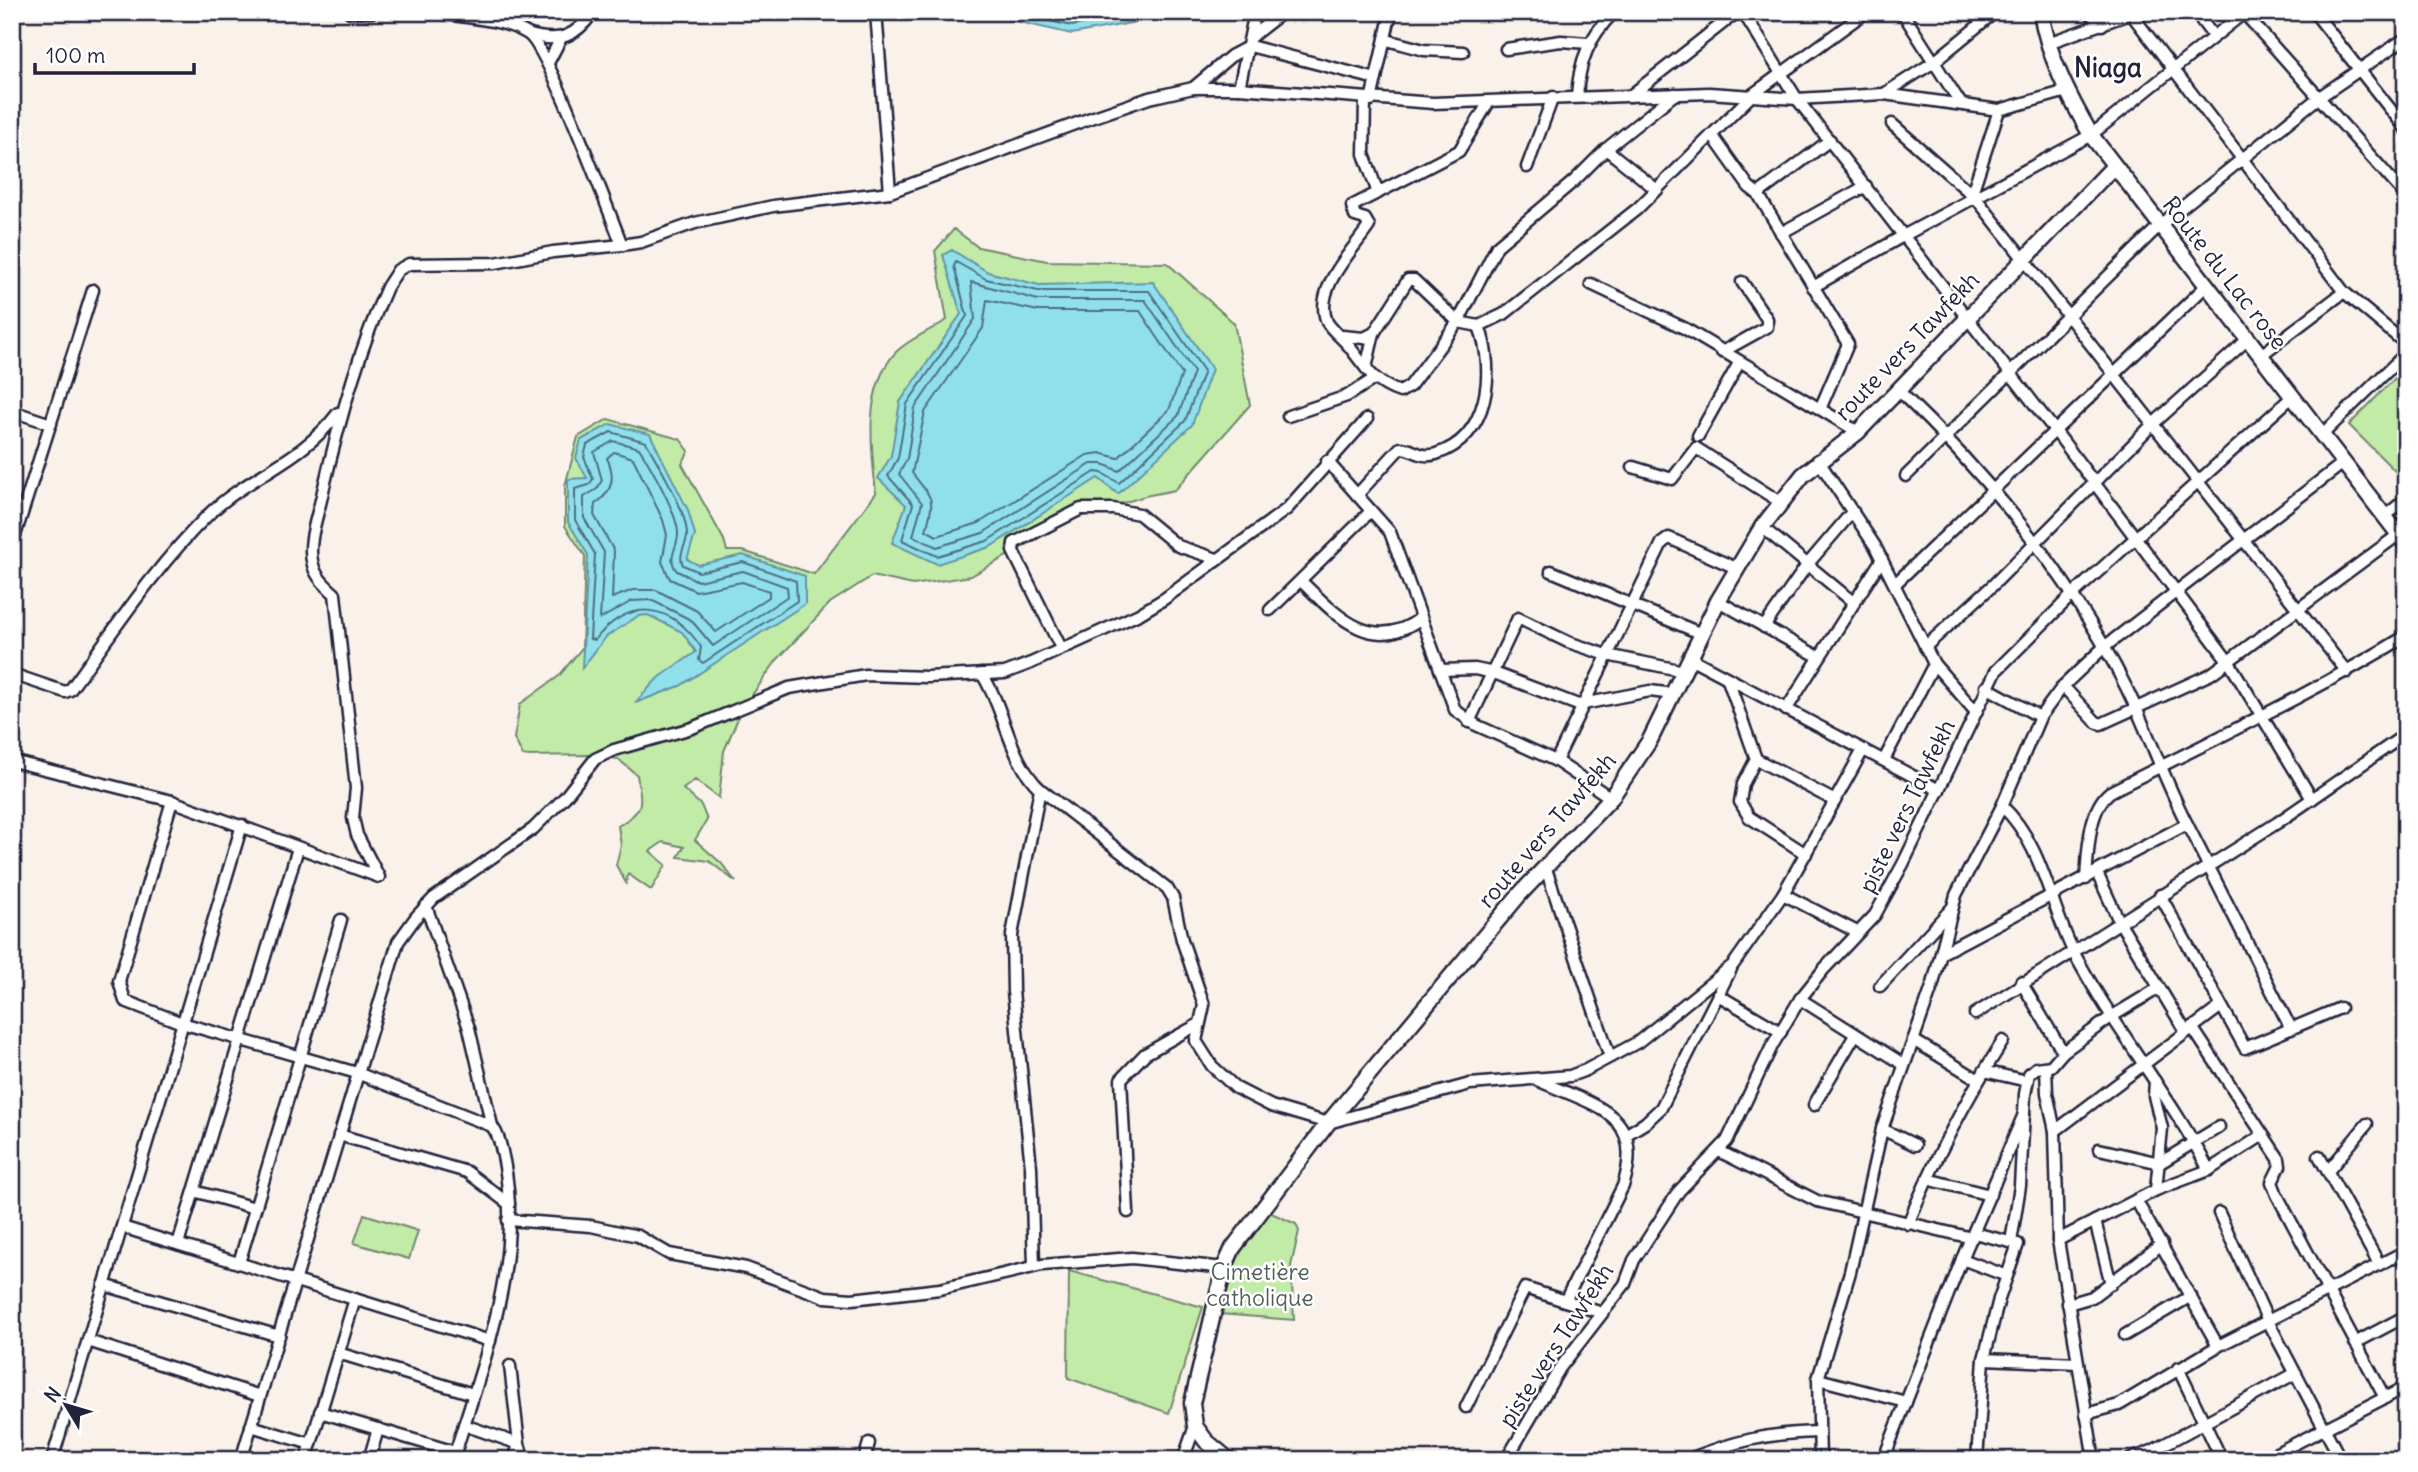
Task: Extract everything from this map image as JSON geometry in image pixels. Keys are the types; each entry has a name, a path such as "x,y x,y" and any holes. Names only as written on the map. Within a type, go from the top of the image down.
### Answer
{"street":[{"path":"350,12 372,12"},
{"path":"434,12 504,25 530,35 560,40"},
{"path":"548,63 560,40 576,32 593,12"},
{"path":"876,12 890,192"},
{"path":"1239,88 1255,12"},
{"path":"1193,89 1283,12"},
{"path":"1378,193 1364,154 1368,100 1377,79 1391,12"},
{"path":"1577,97 1578,69 1588,43 1614,12"},
{"path":"1629,96 1737,12"},
{"path":"1743,12 1797,99 2056,432 2229,662 2312,799"},
{"path":"1366,368 1374,333 1408,280 1414,280 1458,322 1479,326 1504,314 1657,190 1753,94 1866,12"},
{"path":"1902,12 1961,104"},
{"path":"1884,94 1934,62 1995,12"},
{"name":"Route du Lac rose","path":"2041,12 2048,43 2067,91 2091,135 2402,539"},
{"path":"2089,12 2102,25"},
{"path":"2194,12 2214,37"},
{"path":"2315,12 2406,129"},
{"path":"2048,43 2134,13 2344,292 2406,344"},
{"path":"1813,288 1974,196 2091,135 2244,13 2406,196"},
{"path":"530,35 548,63 622,245"},
{"path":"1906,475 2159,226 2318,98 2406,38"},
{"path":"1387,40 1424,50 1463,52"},
{"path":"1251,41 1377,79"},
{"path":"1506,49 1561,41 1588,43"},
{"path":"12,761 172,801 379,877 357,835 353,818 356,788 335,594 322,583 312,564 316,521 344,405 380,303 402,267 495,263 553,252 622,245 641,242 695,223 773,205 890,192 1091,118 1149,99 1193,89 1239,88 1368,100 1489,102 1553,97 1675,94 1753,94 1797,99 1884,94 2000,110 2067,91"},
{"path":"1489,102 1459,151 1352,206 1355,216 1364,219 1369,226 1330,284 1322,304 1328,325 1342,336 1374,379 1401,392 1410,386 1458,322 1497,246 1574,181 1606,149 1675,94"},
{"path":"1527,167 1553,97"},
{"path":"1974,196 2000,110"},
{"path":"1892,124 1974,196 2198,484 2282,586 2347,673"},
{"path":"1712,135 1749,187 1758,194 1848,344 1847,354 1820,410"},
{"path":"1758,194 1830,140"},
{"path":"1606,149 1657,190"},
{"name":"route vers Tawfekh","path":"1195,1426 1192,1403 1224,1268 1244,1230 1328,1123 1545,866 1611,798 1650,740 1736,568 1780,502 1818,460 1858,432 2113,167"},
{"path":"1781,233 1866,186"},
{"path":"1722,352 1767,327 1767,319 1742,282"},
{"path":"1591,284 1672,322 1858,432"},
{"path":"1895,584 2206,286"},
{"path":"12,545 93,290"},
{"path":"2261,355 2344,292"},
{"path":"1357,495 1401,448 1419,456 1435,454 1460,444 1475,424 1485,403 1488,386 1479,326"},
{"path":"1342,336 1364,338 1374,333"},
{"path":"1925,647 1992,586 2153,424 2248,339"},
{"path":"2322,435 2406,353"},
{"path":"1698,436 1739,363"},
{"path":"1288,416 1348,396 1374,379"},
{"path":"1898,390 1946,436 2033,542 2104,648 2136,708 2159,767 2291,1029"},
{"name":"piste vers Tawfekh","path":"1506,1460 1541,1397 1625,1284 1634,1260 1679,1191 1719,1151 1732,1132 1800,999 1883,901 1939,790 1986,687 2014,650 2293,396"},
{"path":"12,674 65,692 70,690 124,612 210,513 312,442 344,405"},
{"path":"12,411 51,424"},
{"path":"241,1460 398,942 426,906 533,829 565,797 595,759 614,750 692,728 789,688 866,675 928,677 1010,672 1139,614 1287,509 1367,419"},
{"path":"1633,467 1672,479 1696,448 1780,502"},
{"path":"1818,460 1882,559 1934,664 1975,711"},
{"path":"1327,461 1390,532 1454,710 1469,722 1556,761 1611,798"},
{"path":"1820,1460 1818,1379 1840,1310 1882,1129 1942,954 1952,908 2002,806 2040,718 2063,686 2104,648 2342,464"},
{"path":"2384,517 2406,499"},
{"path":"1061,648 1013,551 1014,543 1081,509 1113,509 1139,514 1178,546 1217,559"},
{"path":"1270,610 1371,511"},
{"path":"1765,627 1807,565 1853,511"},
{"path":"1762,527 1853,602"},
{"path":"1556,761 1632,606 1655,552 1669,538 1736,568"},
{"path":"2063,686 2098,723 2136,708 2206,677 2402,539"},
{"path":"1786,710 1882,559"},
{"path":"1551,571 1702,634"},
{"path":"1301,581 1327,606 1374,634 1393,634 1405,630 1421,618"},
{"path":"1718,601 1819,657"},
{"path":"1469,722 1518,618 1568,642 1607,655 1687,664 1728,680 1939,790"},
{"path":"2086,879 2093,825 2101,802 2110,792 2263,718 2347,673 2406,636"},
{"path":"1884,760 1934,664"},
{"path":"1440,670 1475,669 1494,673 1583,705 1650,691 1673,694"},
{"path":"982,674 999,700 1022,770 1040,789 1167,888 1173,898 1182,940 1204,1005 1196,1041 1202,1054 1236,1088 1271,1106 1328,1123 1470,1084 1570,1076 1638,1042 1732,965"},
{"path":"1728,680 1756,759 1835,801"},
{"path":"1986,687 2040,718"},
{"path":"1975,1014 2021,982 2312,799 2406,734"},
{"path":"1627,1134 1645,1123 1661,1108 1732,965 1783,894 1863,750"},
{"path":"1756,759 1742,784 1740,802 1749,817 1806,854"},
{"path":"1034,1266 1031,1167 1013,992 1012,934 1040,789"},
{"path":"172,801 119,981 125,1001 182,1023 357,1073 492,1126"},
{"path":"2002,806 2019,822 2073,950 2111,1017 2144,1062 2209,1170"},
{"path":"1942,954 2187,824"},
{"path":"52,1460 242,825"},
{"path":"178,1244 298,848"},
{"path":"1545,866 1610,1057"},
{"path":"2097,873 2119,921 2159,989 2280,1163 2272,1182 2277,1195 2385,1398"},
{"path":"1783,894 1857,932"},
{"path":"2160,895 2245,1048 2340,1008"},
{"path":"320,1412 454,1456 490,1341 506,1265 509,1186 499,1135 492,1126 469,1028 426,906"},
{"path":"1880,986 1952,908"},
{"path":"239,1263 341,920"},
{"path":"2021,982 2063,1052"},
{"path":"2011,1242 2020,1186 2027,1081 2034,1069 2046,1069 2063,1052 2111,1017 2159,989"},
{"path":"1718,995 1781,1032"},
{"path":"1800,999 1903,1064"},
{"path":"2055,1131 2220,1007"},
{"path":"1128,1212 1121,1079 1145,1054 1200,1024"},
{"path":"1814,1105 1855,1035"},
{"path":"1913,1040 1981,1075 2027,1081"},
{"path":"1908,1224 1927,1179 1981,1075 2003,1041"},
{"path":"2046,1069 2047,1093 2055,1131 2059,1240 2094,1460"},
{"path":"1537,1080 1617,1118 1627,1134 1628,1170 1623,1186 1565,1301"},
{"path":"2155,1081 2154,1096 2162,1128 2156,1190"},
{"path":"1884,1458 1962,1259 2024,1114"},
{"path":"2329,1170 2367,1124"},
{"path":"2099,1149 2160,1163 2219,1127"},
{"path":"1882,1129 1916,1145"},
{"path":"339,1135 467,1172 509,1203"},
{"path":"2059,1240 2156,1190 2209,1170 2263,1135"},
{"path":"1719,1151 1800,1194 1908,1224 2018,1244 1984,1359 1977,1460"},
{"path":"2319,1156 2379,1264"},
{"path":"1927,1179 1990,1195"},
{"path":"194,1191 255,1208"},
{"path":"2136,1200 2218,1346"},
{"path":"2219,1213 2268,1321 2341,1460"},
{"path":"508,1220 591,1226 638,1236 669,1254 746,1268 825,1297 852,1299 940,1289 1034,1266 1132,1258 1224,1268"},
{"path":"2095,1221 2111,1284"},
{"path":"122,1227 490,1341"},
{"path":"2068,1304 2092,1297 2162,1244"},
{"path":"2086,1414 2119,1405 2218,1346 2406,1251"},
{"path":"1962,1259 2007,1276"},
{"path":"104,1284 279,1336"},
{"path":"1466,1407 1521,1292 1530,1288 1602,1313"},
{"path":"2125,1335 2191,1296"},
{"path":"306,1460 355,1299"},
{"path":"2356,1343 2406,1316"},
{"path":"88,1341 260,1396"},
{"path":"338,1353 473,1394"},
{"path":"1984,1359 2078,1363"},
{"path":"510,1366 519,1444 524,1460"},
{"path":"2178,1368 2222,1460"},
{"path":"2129,1460 2152,1451 2296,1373"},
{"path":"1818,1379 1906,1402"},
{"path":"2263,1460 2406,1387"},
{"path":"464,1425 519,1444"},
{"path":"251,1426 311,1444"},
{"path":"1182,1460 1195,1426"},
{"path":"1195,1426 1206,1441 1229,1460"},
{"path":"369,1460 378,1429"},
{"path":"1687,1460 1739,1440 1778,1433 1819,1432"},
{"path":"864,1460 869,1443"},
{"path":"514,1460 519,1444"}],"green space":[{"path":"954,229 978,247 1047,261 1167,263 1234,323 1250,405 1175,490 1145,496 1073,519 971,576 913,585 872,576 830,603 777,660 742,709 724,751 719,798 695,780 683,789 701,805 707,820 695,840 721,863 736,882 709,861 678,857 684,847 663,842 650,851 666,865 651,890 628,874 626,883 616,865 621,845 618,826 633,815 640,805 637,775 618,759 589,755 523,756 514,738 520,704 559,676 582,648 585,556 565,526 565,486 578,437 608,419 680,439 689,451 682,464 724,540 727,551 743,551 814,574 876,493 872,419 878,383 885,367 901,347 947,320 935,251"},
{"path":"2406,367 2406,482 2349,425"},
{"name":"Cimetière catholique","path":"1267,1211 1296,1224 1299,1231 1291,1266 1294,1320 1220,1314 1241,1244"},
{"path":"364,1214 418,1231 409,1259 354,1243"},
{"path":"1069,1271 1203,1307 1169,1413 1068,1378"}],"water":[{"path":"975,12 1149,12 1136,22 1072,34"},
{"path":"952,250 988,272 1039,285 1153,282 1212,369 1192,425 1118,494 1098,478 990,547 937,564 892,543 906,505 878,478 891,456 900,402 961,314 943,255"},
{"path":"610,424 650,434 688,510 695,535 687,559 698,565 743,555 805,576 805,604 680,686 635,703 657,679 696,652 682,632 648,615 638,616 606,637 582,668 588,555 568,522 568,479 587,478 576,458 581,440"}],"district":[{"name":"Niaga","path":"2108,68"}]}
